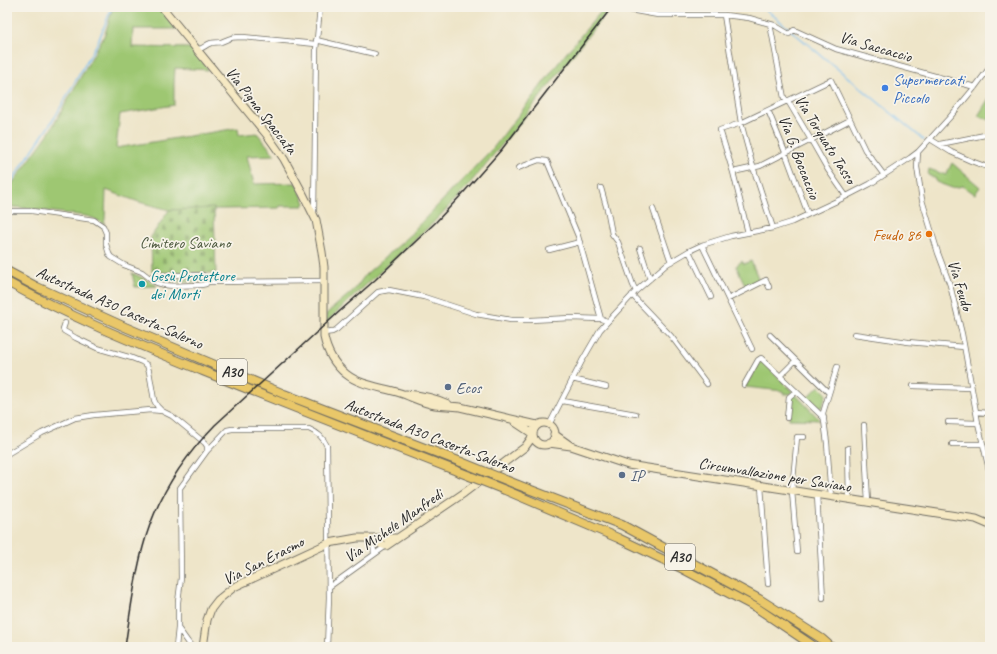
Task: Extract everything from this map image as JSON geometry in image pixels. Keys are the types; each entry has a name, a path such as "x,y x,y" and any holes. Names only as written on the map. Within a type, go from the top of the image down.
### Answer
{"highway":[{"name":"Autostrada A30 Caserta-Salerno","path":"7,271 37,287 125,327 284,394 622,525 758,599 822,639 832,647"},
{"name":"Autostrada A30 Caserta-Salerno","path":"7,282 35,298 120,337 282,403 505,490 618,538 683,569 757,608 815,647"}],"main road":[{"name":"Via Pigna Spaccata","path":"162,7 267,135 284,159 314,216 320,237 322,252 324,281 324,335 329,353 335,362 346,374 355,380 400,393 415,400 435,405 454,406 537,425"},
{"path":"510,419 525,428 533,435 534,439 539,444"},
{"path":"543,423 549,425 554,430 553,439 549,443 525,448 537,425 543,423"},
{"name":"Circumvallazione per Saviano","path":"554,434 571,446"},
{"name":"Circumvallazione per Saviano","path":"549,443 571,446 628,466 976,520 990,525"},
{"name":"Via Michele Manfredi","path":"386,546 525,448"},
{"name":"Circumvallazione per Saviano","path":"976,520 990,518"},
{"name":"Via San Erasmo","path":"203,647 207,620 211,609 218,600 234,587 329,543 357,538 372,540 386,546"},
{"name":"Via San Erasmo","path":"372,540 381,538 397,538"}],"street":[{"path":"314,216 316,42 320,7"},
{"path":"613,7 662,15 724,15 748,18 770,24"},
{"path":"724,15 741,123 753,168 773,228"},
{"name":"Via Saccaccio","path":"770,24 789,34 794,30 836,49 975,88"},
{"name":"Via Torquato Tasso","path":"770,24 784,98 788,101 828,170 846,196"},
{"path":"196,49 203,48 210,43 219,42 232,37 243,37 316,42 375,54"},
{"path":"549,425 572,379 600,330 632,295 650,279 671,262 702,245 731,236 773,228 792,222 870,184 918,152 975,88 990,67"},
{"path":"748,232 733,172 720,130 741,123 831,80 865,150 884,175"},
{"name":"Via G. Boccaccio","path":"768,110 808,214"},
{"path":"733,172 760,166 850,120"},
{"path":"940,144 990,134"},
{"path":"930,139 951,152 990,168"},
{"name":"Via Feudo","path":"918,152 917,168 922,200 939,257 950,285 964,347 982,444 990,474"},
{"path":"910,158 917,168"},
{"path":"518,168 539,160 547,161 580,242 601,319"},
{"path":"600,188 608,213 612,234 618,242 636,291"},
{"path":"653,208 671,262"},
{"path":"7,212 32,211 94,220 103,226 106,233 106,244 111,257 142,272 157,283 170,285 204,285 207,282 324,281"},
{"path":"549,250 580,242"},
{"path":"702,245 752,348"},
{"path":"640,248 650,279"},
{"path":"689,251 711,297"},
{"path":"151,279 156,275 203,275 207,278 207,282"},
{"path":"728,299 766,280 769,287"},
{"path":"324,335 336,330 378,292 389,290 424,297 476,314 511,320 525,321 571,318 601,319 607,321"},
{"path":"632,295 671,336 707,384"},
{"path":"65,323 63,329 64,331 76,338 97,348 132,358 147,366 154,400 157,406 162,411 172,416 205,443 207,446 207,451"},
{"path":"854,334 908,342 964,347"},
{"path":"770,335 829,393"},
{"path":"744,385 759,358 763,360 824,418"},
{"path":"780,376 795,360"},
{"path":"831,497 823,414 837,367"},
{"path":"572,379 606,388"},
{"path":"913,386 971,388"},
{"path":"787,418 789,397 796,391"},
{"path":"562,401 636,414"},
{"path":"7,454 42,433 76,418 113,413 151,410 162,411"},
{"path":"976,412 990,413"},
{"path":"948,422 978,423"},
{"path":"864,425 868,503"},
{"path":"176,647 178,602 181,578 180,488 207,451 227,430 232,429 309,429 316,432 323,438 327,446 329,543 327,647"},
{"path":"797,552 792,491 797,437 804,437"},
{"path":"952,444 982,444"},
{"path":"848,448 850,500"},
{"path":"761,486 768,584"},
{"path":"818,495 823,598"},
{"path":"381,538 386,546"},
{"path":"372,540 374,554"},
{"name":"Via Michele Manfredi","path":"329,587 386,546"},
{"path":"178,628 192,647"}],"green space":[{"path":"113,7 159,7 176,29 133,29 132,47 192,48 209,70 175,68 174,105 120,114 116,148 238,128 239,135 257,133 275,155 247,156 254,184 296,183 305,203 303,206 280,206 279,208 169,210 139,202 106,190 104,224 86,216 7,206 7,191 49,133 105,34"},
{"path":"672,7 694,7 693,11 671,12"},
{"path":"604,8 609,9 519,124 467,187 434,222 326,322 326,314 355,289 366,274 414,232 413,231 494,147 563,57"},
{"path":"989,98 990,99 990,120 978,116"},
{"path":"952,163 980,187 975,194 963,186 952,188 936,182 936,179 928,175 929,169 946,175"},
{"name":"Cimitero Saviano","path":"214,208 216,273 152,272 151,237 169,210"},
{"path":"742,261 744,264 751,261 759,280 746,287 736,266"},
{"path":"132,273 155,284 157,286 135,287"},
{"path":"171,279 200,279 201,282 171,282"},
{"path":"761,360 793,392 790,394 783,394 783,391 745,387"},
{"path":"819,386 826,395 822,407 819,408 807,398"},
{"path":"795,395 820,420 789,419 791,398"}],"waterway":[{"path":"7,188 55,117 98,42 112,7"},
{"path":"763,7 924,140"}],"railway":[{"path":"125,647 132,597 148,530 162,497 181,466 215,425 375,280 435,223 502,149 612,7"},
{"path":"984,7 990,12"}],"place":[{"name":"Supermercati Piccolo","path":"885,88"},
{"name":"Feudo 86","path":"929,234"},
{"name":"Gesù Protettore dei Morti","path":"142,284"},
{"name":"Ecos","path":"448,387"},
{"name":"IP","path":"622,475"}]}
